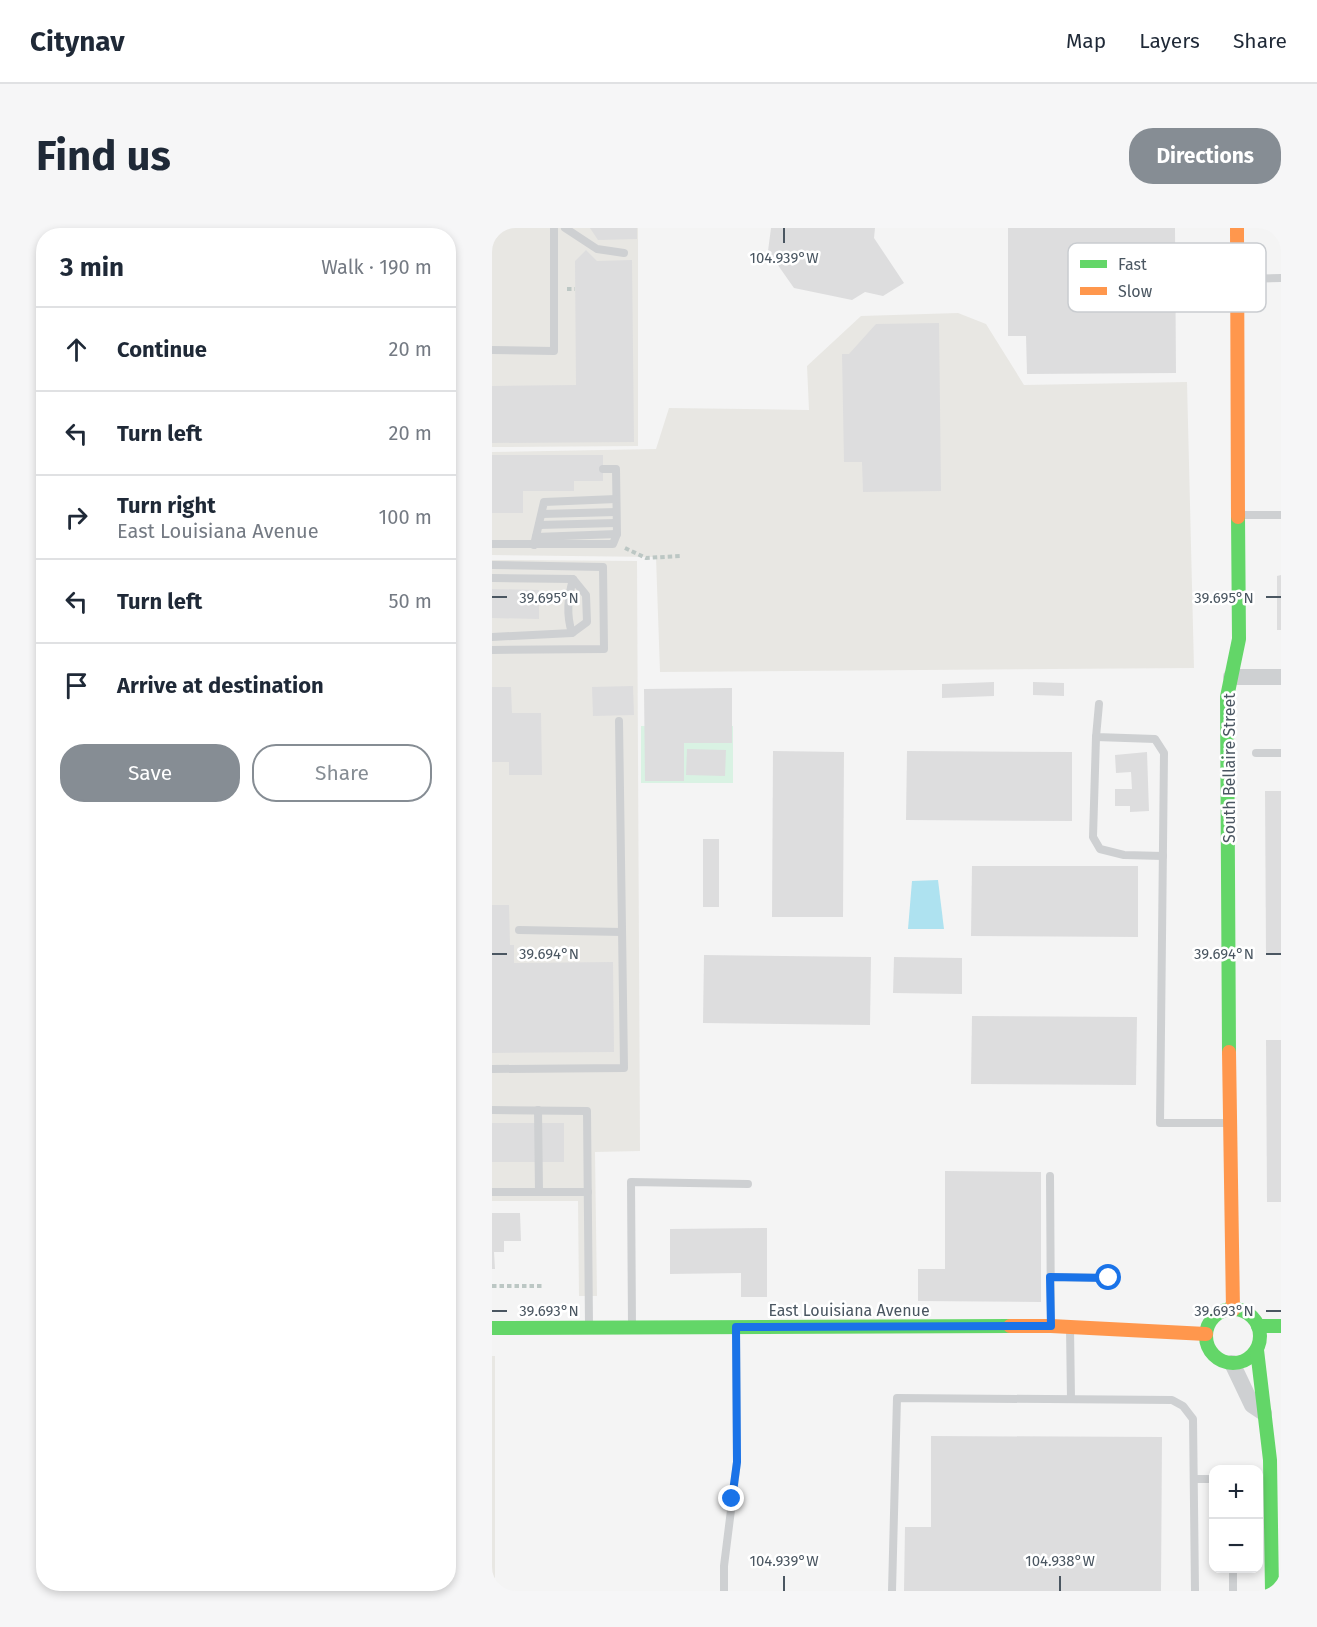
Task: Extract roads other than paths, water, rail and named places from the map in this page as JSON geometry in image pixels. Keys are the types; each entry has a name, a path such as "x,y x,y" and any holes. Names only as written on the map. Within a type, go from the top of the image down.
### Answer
{"street":[{"name":"South Bellaire Street","path":"1237,228 1237,243"},
{"name":"South Bellaire Street","path":"1233,1310 1227,697 1237,660 1239,639 1236,312"},
{"path":"1231,677 1281,677"},
{"path":"1257,1350 1248,1359 1232,1363 1214,1356 1208,1346 1206,1334 1209,1323 1217,1314 1241,1310 1251,1316 1258,1326 1260,1338 1257,1350 1268,1434 1265,1479 1272,1591"},
{"name":"East Louisiana Avenue","path":"492,1328 1051,1326 1206,1334"},
{"path":"1258,1326 1281,1326"},
{"path":"1232,1363 1252,1405 1264,1413"}],"lane":[{"path":"492,350 554,351 554,228"},
{"path":"565,228 597,249 624,253"},
{"path":"1266,278 1281,278"},
{"path":"492,544 535,541 613,544 616,534 616,469 603,469"},
{"path":"535,541 544,502 616,499"},
{"path":"542,514 616,512"},
{"path":"1239,515 1281,515"},
{"path":"539,525 616,523"},
{"path":"492,565 603,567 604,649 492,650"},
{"path":"492,578 573,579"},
{"path":"492,637 572,633 586,622 586,595 573,579"},
{"path":"572,633 567,619 573,579"},
{"path":"1099,704 1094,837 1100,849 1124,855 1163,856"},
{"path":"492,1069 624,1068 619,722"},
{"path":"1096,737 1155,739 1164,753 1161,1123 1230,1123"},
{"path":"1256,753 1281,753"},
{"path":"519,930 622,932"},
{"path":"492,1110 586,1111 589,1327"},
{"path":"538,1110 538,1192"},
{"path":"1050,1176 1051,1326"},
{"path":"632,1327 631,1182 747,1184"},
{"path":"492,1192 588,1192"},
{"path":"1050,1277 1109,1278"},
{"path":"724,1591 724,1566 737,1462 736,1327"},
{"path":"1070,1327 1071,1400"},
{"path":"892,1591 897,1398 1172,1400 1183,1406 1193,1419 1195,1590"},
{"path":"1194,1479 1209,1479"},
{"path":"1233,1573 1233,1591"}],"water":[{"path":"938,880 944,929 908,929 912,881"}]}
